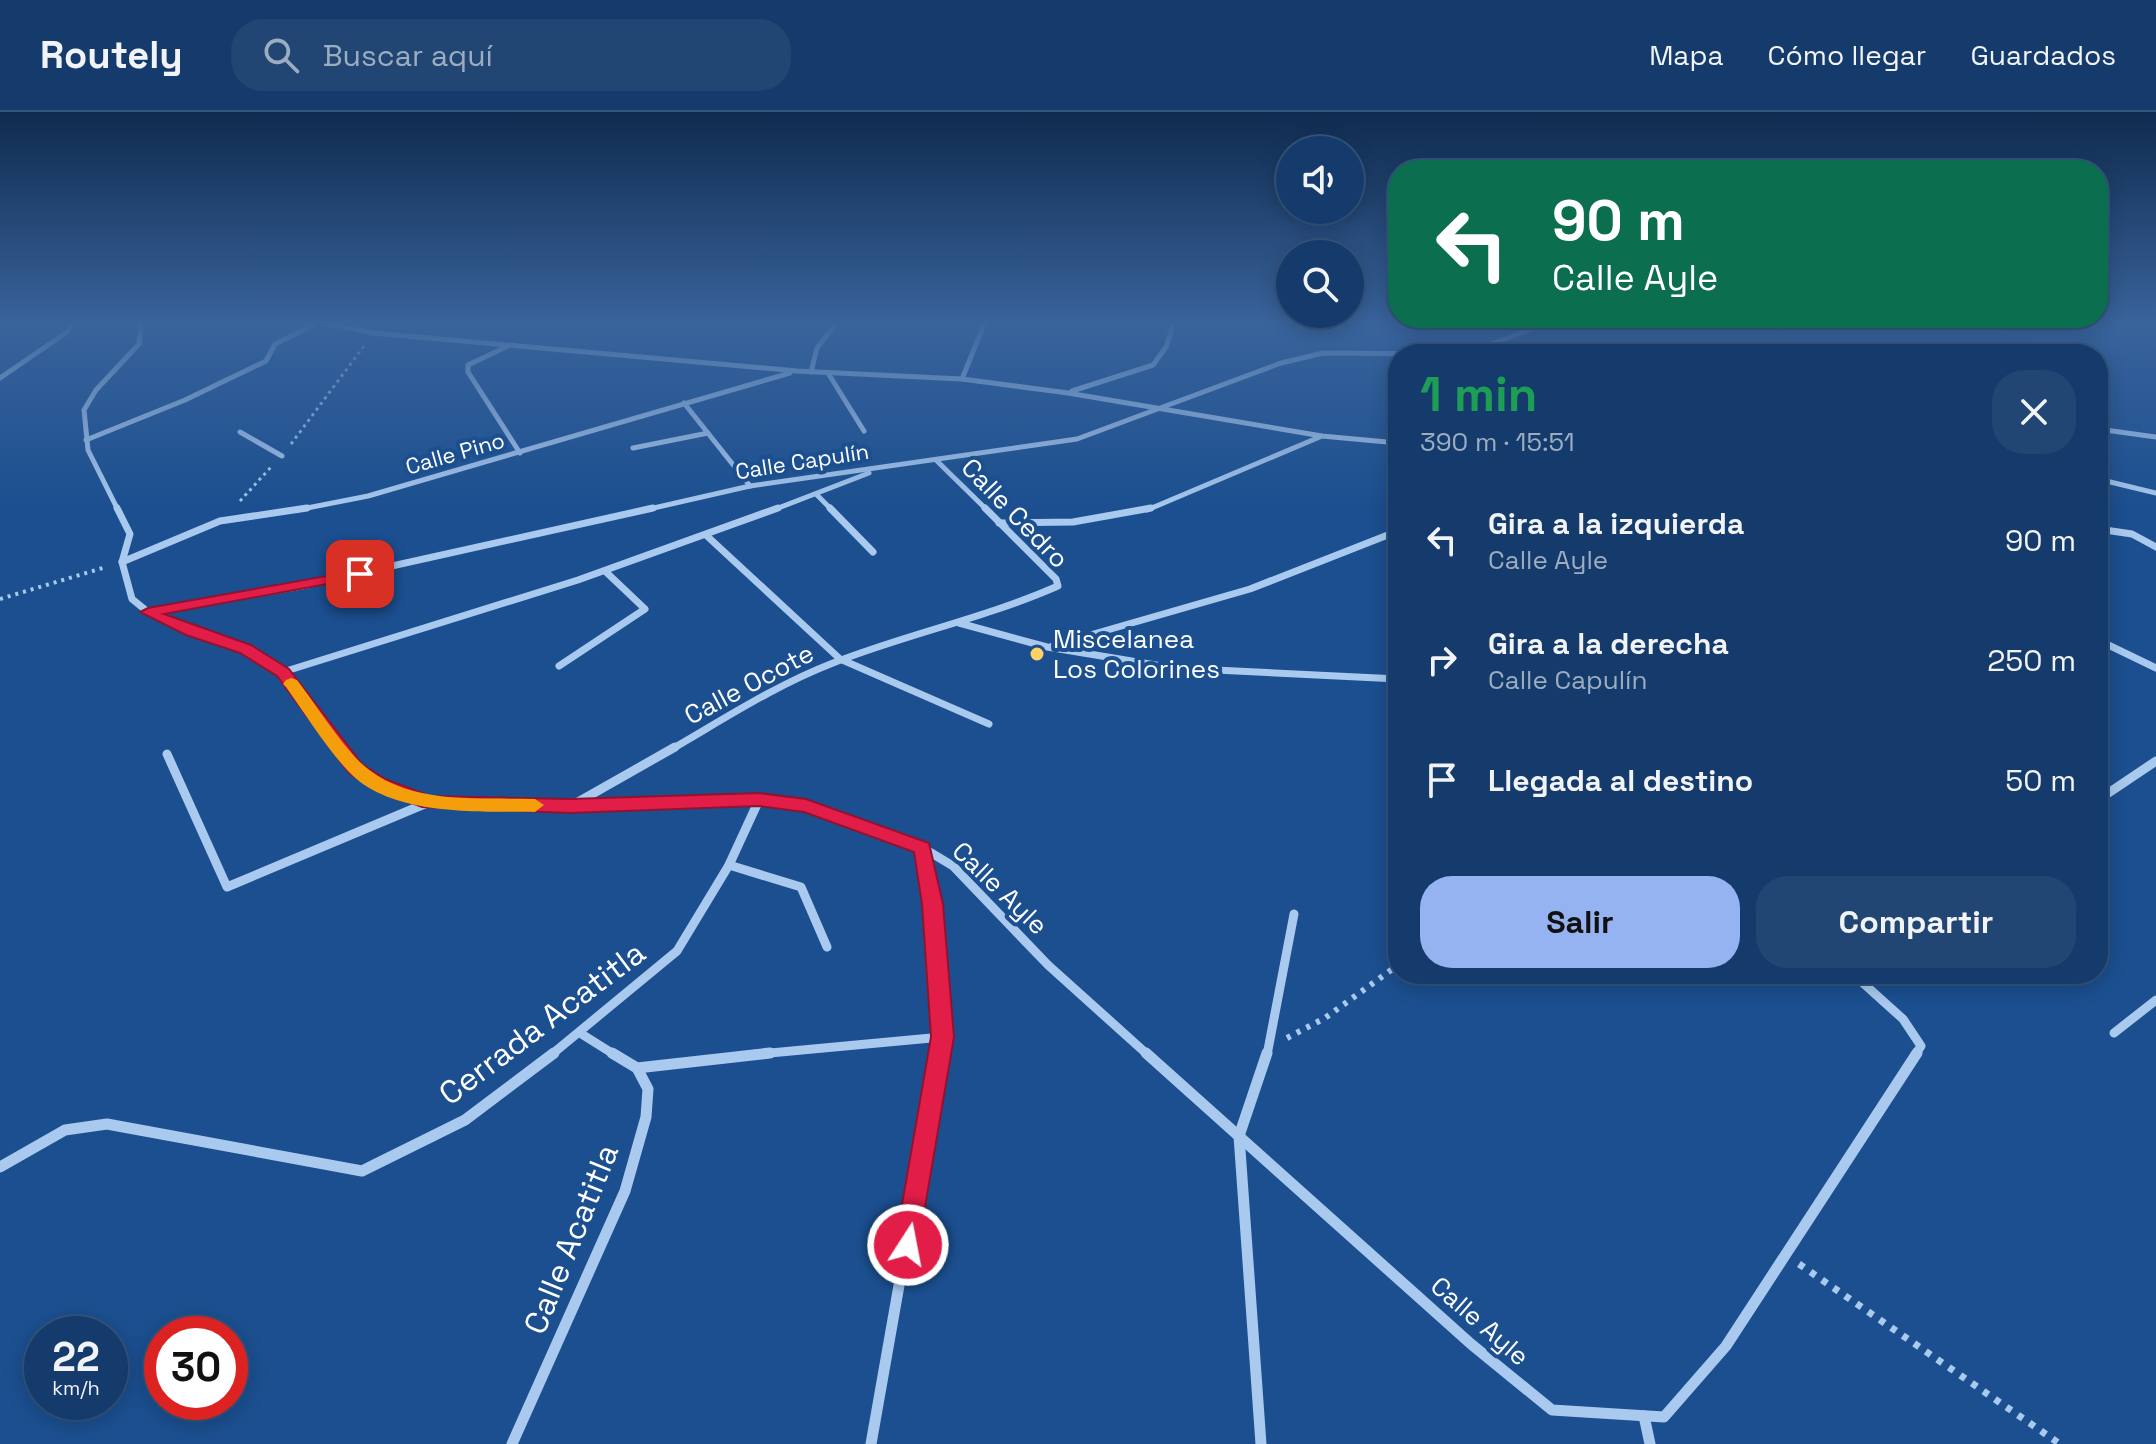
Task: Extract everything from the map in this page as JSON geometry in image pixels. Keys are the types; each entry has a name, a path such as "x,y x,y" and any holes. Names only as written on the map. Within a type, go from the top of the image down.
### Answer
{"street":[{"path":"101,384 84,410 86,440 106,493 130,534 122,562 132,599 148,612"},
{"path":"86,440 218,384"},
{"path":"476,384 520,453"},
{"name":"Calle Pino","path":"122,562 220,521 269,516 368,496 751,384"},
{"path":"835,384 864,431"},
{"path":"1001,384 1322,436 1388,442"},
{"path":"1068,393 1095,384"},
{"name":"Calle Capulín","path":"148,612 302,586 447,556 750,486 1077,439 1225,384"},
{"path":"684,403 750,486"},
{"path":"2108,430 2156,437"},
{"path":"240,432 282,456"},
{"path":"633,448 708,433"},
{"path":"999,523 1073,522 1145,511 1322,436"},
{"name":"Calle Cedro","path":"936,460 1056,579 1058,586 958,623"},
{"name":"Calle Capulín","path":"283,672 434,628 606,572 881,467"},
{"path":"2108,481 2156,493"},
{"path":"816,494 873,552"},
{"path":"2108,530 2132,534 2156,547"},
{"path":"1047,647 1250,589 1388,535"},
{"path":"707,536 840,659 989,724"},
{"path":"559,666 645,609 606,572"},
{"name":"Calle Ayle","path":"148,612 246,649 283,672 356,768 379,784 428,803 570,806 759,800 806,806 923,848 953,866 1048,965 1471,1344 1552,1410 1664,1417 1726,1346 1785,1255"},
{"path":"958,623 1047,647 1174,668 1388,679"},
{"name":"Calle Ocote","path":"570,806 803,675 840,659 958,623"},
{"path":"2108,645 2156,668"},
{"path":"167,754 227,887 428,803"},
{"path":"2108,793 2156,761"},
{"name":"Cerrada Acatitla","path":"0,1167 65,1130 107,1124 362,1171 465,1120 580,1033 677,951 729,865 759,800"},
{"path":"871,1444 918,1189 942,1037 933,904 923,848"},
{"path":"729,865 801,887 827,947"},
{"path":"1261,1444 1239,1136 1269,1048 1294,914"},
{"path":"1785,1255 1921,1046 1903,1019 1864,984"},
{"path":"2114,1033 2156,1000"},
{"path":"580,1033 637,1068 942,1037"},
{"name":"Calle Acatitla","path":"512,1444 625,1191 646,1117 648,1089 637,1068"},
{"path":"1644,1416 1650,1444"}],"path":[{"path":"220,521 282,456 336,384"},
{"path":"0,599 122,562"},
{"path":"1269,1048 1325,1018 1388,972"},
{"path":"1785,1255 2060,1444"}],"slow traffic":[{"path":"291,684 356,768 379,784 428,803 535,805"}],"place":[{"name":"Miscelanea Los Colorines","path":"1037,654"}],"route":[{"path":"360,574 148,612 246,649 283,672 356,768 379,784 428,803 570,806 759,800 806,806 923,848 933,904 942,1037 908,1245"}]}
